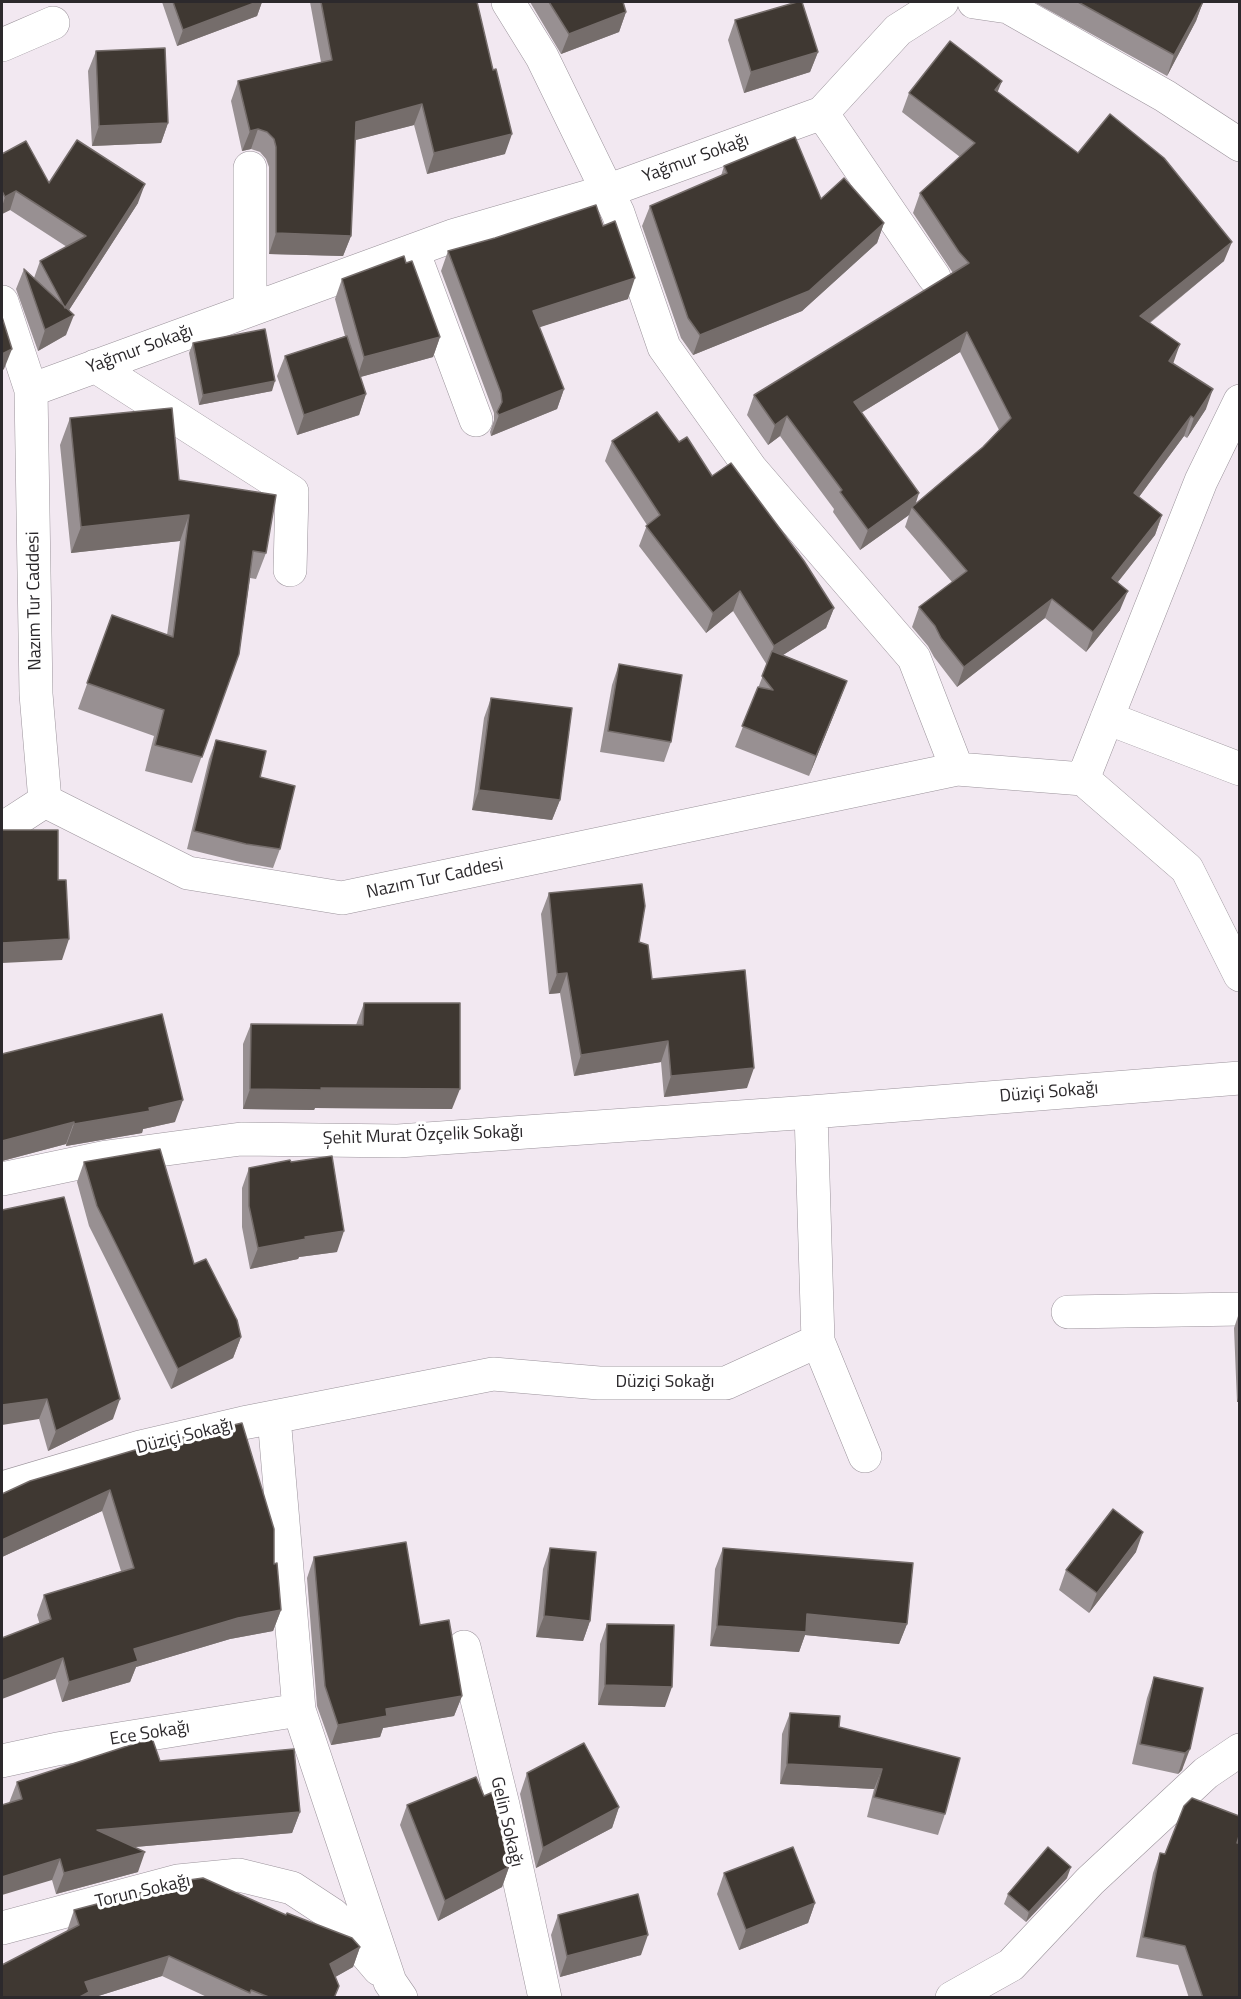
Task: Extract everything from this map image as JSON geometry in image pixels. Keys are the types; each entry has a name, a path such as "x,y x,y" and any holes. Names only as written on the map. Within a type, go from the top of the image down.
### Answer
{"street":[{"path":"508,2 542,57 618,213 664,346 751,469 914,658 957,769"},
{"name":"Yağmur Sokağı","path":"31,390 455,235 607,191 822,113 893,16 942,2"},
{"path":"974,2 1008,8 1165,96 1239,145"},
{"path":"2,45 53,23"},
{"path":"822,113 934,277"},
{"path":"250,168 250,310"},
{"path":"413,251 476,420"},
{"name":"Nazım Tur Caddesi","path":"2,302 31,390 36,694 45,801 188,873 342,898 957,769 1083,779"},
{"path":"95,366 292,492 291,570"},
{"path":"1236,415 1201,481 1083,779 1187,869 1239,975"},
{"path":"1107,718 1239,769"},
{"path":"2,829 45,801"},
{"name":"Düziçi Sokağı","path":"811,1112 1239,1078"},
{"path":"811,1112 818,1341 866,1456"},
{"name":"Şehit Murat Özçelik Sokağı","path":"2,1179 107,1157 241,1139 398,1141 811,1112"},
{"path":"1068,1312 1239,1309"},
{"name":"Düziçi Sokağı","path":"2,1488 140,1447 274,1417 494,1374 599,1383 726,1383 818,1341"},
{"path":"274,1417 299,1710 390,1992"},
{"name":"Gelin Sokağı","path":"464,1647 503,1805 545,1998"},
{"name":"Ece Sokağı","path":"2,1761 57,1749 299,1710"},
{"path":"952,1998 1011,1965 1090,1881 1206,1773 1239,1749"},
{"name":"Torun Sokağı","path":"2,1928 178,1881 239,1875 292,1888 333,1916 390,1992"}],"building":[{"path":"173,2 257,2 183,30"},
{"path":"321,2 477,2 493,70 496,69 512,134 434,153 422,104 356,122 351,236 276,233 276,147 274,139 267,132 258,129 250,131 238,81 332,60"},
{"path":"549,2 623,2 626,12 569,34"},
{"path":"802,2 818,52 751,72 735,20"},
{"path":"1078,2 1203,2 1174,55"},
{"path":"950,41 1002,81 995,90 1078,153 1110,114 1164,158 1232,242 1140,316 1180,344 1169,361 1213,389 1194,418 1191,416 1134,493 1162,515 1112,578 1128,591 1093,632 1052,599 964,667 919,607 967,571 912,507 983,447 1011,418 967,332 854,402 919,493 868,530 840,492 842,490 787,416 775,425 754,395 969,263 959,252 920,193 975,143 909,93"},
{"path":"165,48 168,123 99,126 96,51"},
{"path":"795,137 821,199 844,178 884,223 809,291 700,335 688,318 650,206 727,173 724,166"},
{"path":"77,140 145,184 65,308 40,261 86,236 16,191 5,197 2,191 2,154 26,141 49,183"},
{"path":"596,205 603,226 615,221 635,278 533,311 564,389 499,415 497,412 502,402 501,393 448,251"},
{"path":"404,256 406,263 412,261 440,337 364,357 342,279"},
{"path":"24,269 74,315 45,330"},
{"path":"2,317 12,349 2,354"},
{"path":"265,329 275,381 203,395 193,343"},
{"path":"347,336 366,394 304,415 285,356"},
{"path":"172,408 179,480 276,495 266,553 253,551 239,654 202,757 155,745 164,710 87,683 112,615 173,637 189,515 81,527 70,418"},
{"path":"657,412 679,442 687,437 712,476 731,463 804,561 834,608 774,646 740,591 713,613 646,526 660,515 612,441"},
{"path":"772,651 847,681 816,756 742,726 758,687 773,690 762,676"},
{"path":"619,664 682,675 671,742 608,731"},
{"path":"491,698 572,708 560,800 479,790"},
{"path":"216,740 266,751 260,777 295,786 280,849 246,844 194,831"},
{"path":"2,830 58,830 58,880 66,880 69,939 2,943"},
{"path":"642,884 645,906 639,942 648,945 652,979 745,970 754,1068 671,1076 668,1041 581,1055 567,973 557,974 549,893"},
{"path":"364,1003 460,1003 460,1089 250,1089 251,1024 363,1025"},
{"path":"162,1014 183,1100 149,1108 150,1111 74,1124 74,1122 2,1141 2,1054"},
{"path":"160,1149 194,1264 206,1259 237,1320 241,1337 178,1369 97,1206 84,1162"},
{"path":"332,1156 344,1231 258,1248 249,1206 249,1168 290,1160 291,1162"},
{"path":"64,1197 120,1399 56,1431 47,1399 2,1405 2,1210"},
{"path":"242,1423 274,1529 274,1564 277,1563 281,1610 238,1618 134,1649 138,1661 69,1682 63,1658 2,1681 2,1638 51,1619 44,1595 134,1568 110,1490 2,1540 2,1494 30,1481 162,1442"},
{"path":"1113,1509 1143,1532 1097,1593 1066,1570"},
{"path":"406,1542 420,1625 449,1620 462,1696 386,1709 387,1716 338,1725 325,1686 314,1557"},
{"path":"550,1548 596,1552 590,1621 544,1616"},
{"path":"723,1548 913,1563 907,1624 807,1614 806,1632 717,1626"},
{"path":"607,1624 674,1625 672,1687 605,1685"},
{"path":"1154,1677 1203,1688 1190,1749 1185,1753 1140,1744"},
{"path":"790,1713 840,1716 839,1727 960,1758 945,1814 874,1797 882,1769 787,1764"},
{"path":"152,1738 160,1761 294,1749 300,1812 97,1830 145,1852 64,1873 60,1859 2,1877 2,1805 22,1799 17,1782"},
{"path":"584,1743 619,1807 543,1848 527,1773"},
{"path":"476,1777 484,1796 493,1792 509,1867 445,1901 407,1805"},
{"path":"1192,1798 1239,1816 1237,1843 1239,1843 1239,1998 1203,1998 1185,1946 1143,1937 1160,1853 1165,1854 1184,1806"},
{"path":"793,1847 815,1903 746,1930 724,1873"},
{"path":"1048,1847 1071,1867 1029,1912 1008,1894"},
{"path":"203,1878 286,1915 287,1913 352,1938 360,1947 330,1964 339,1986 334,1998 271,1998 251,1990 250,1993 169,1956 85,1982 89,1992 78,1998 2,1998 2,1965 79,1925 74,1910"},
{"path":"638,1894 648,1935 567,1956 558,1915"}]}
